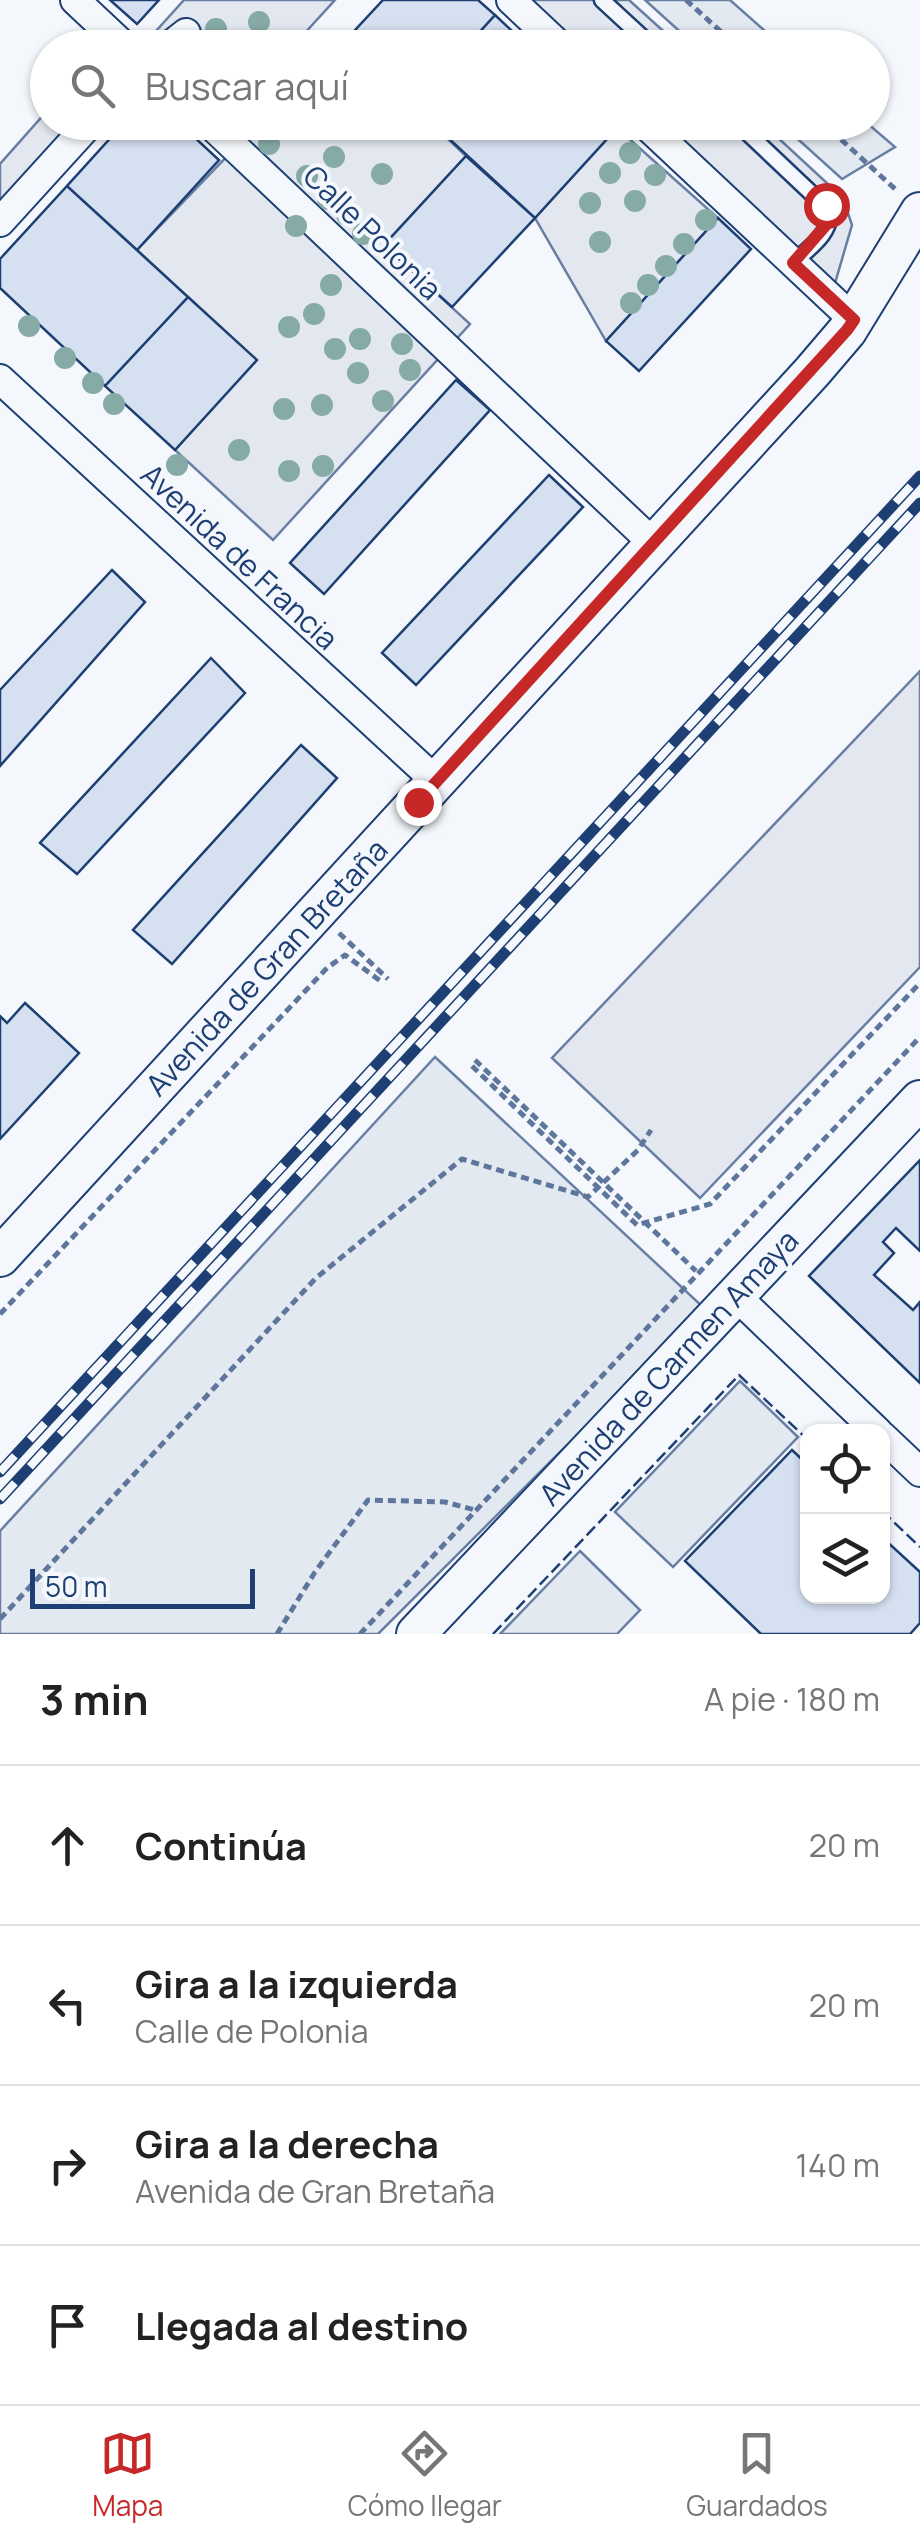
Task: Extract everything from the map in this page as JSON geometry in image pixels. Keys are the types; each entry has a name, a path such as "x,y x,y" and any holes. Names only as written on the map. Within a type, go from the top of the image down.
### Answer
{"street":[{"path":"75,0 107,30"},
{"path":"512,0 543,30"},
{"path":"0,222 75,140"},
{"name":"Calle Polonia","path":"227,140 654,544"},
{"path":"661,140 854,320"},
{"name":"Avenida de Gran Bretaña","path":"0,1256 812,372 854,320 913,205"},
{"name":"Avenida de Francia","path":"0,379 436,781"},
{"name":"Avenida de Carmen Amaya","path":"416,1634 920,1100"},
{"path":"734,1295 869,1424"},
{"path":"890,1444 920,1472"}],"lane":[{"path":"602,0 634,30"},
{"path":"756,140 820,199 830,214 827,229 793,263"}],"path":[{"path":"686,0 719,30"},
{"path":"842,140 913,205"},
{"path":"0,1314 327,968 345,955 385,980 315,914"},
{"path":"645,1223 710,1204 920,983"},
{"path":"360,1634 920,1036"},
{"path":"473,1063 696,1271"},
{"path":"0,1619 316,1278 462,1160 588,1197 651,1130"},
{"path":"277,1634 315,1572 368,1500 444,1502 475,1510"}],"shaded area":[{"path":"184,0 335,0 308,30 157,30"},
{"path":"519,0 629,0 662,30 552,30"},
{"path":"645,0 730,0 764,30 678,30"},
{"path":"30,130 30,140 61,140 0,206 0,164"},
{"path":"243,140 449,140 466,156 384,245 470,324 273,540 175,450 256,360 137,250"},
{"path":"606,140 630,140 718,218 606,341 535,218"},
{"path":"670,140 780,140 843,198 852,225 833,290"},
{"path":"799,140 887,140 895,147 842,179"},
{"path":"920,671 920,967 700,1198 552,1058"},
{"path":"435,1057 704,1308 378,1634 0,1634 0,1531"},
{"path":"740,1381 798,1437 673,1567 615,1512"},
{"path":"580,1551 640,1610 617,1634 500,1634"}],"building":[{"path":"110,0 159,0 137,24"},
{"path":"383,0 478,0 495,15 481,30 355,30"},
{"path":"495,15 511,30 481,30"},
{"path":"109,140 197,140 219,160 137,250 67,186"},
{"path":"450,140 606,140 535,218"},
{"path":"466,156 535,218 452,307 384,245"},
{"path":"67,186 188,297 105,386 0,288 0,259"},
{"path":"718,218 751,249 639,371 606,341"},
{"path":"188,297 257,360 175,450 105,386"},
{"path":"456,380 490,410 324,594 290,563"},
{"path":"549,475 583,507 416,685 382,653"},
{"path":"112,570 145,602 0,766 0,690"},
{"path":"211,658 245,693 77,874 40,843"},
{"path":"301,745 337,778 172,964 133,930"},
{"path":"25,1003 79,1053 0,1139 0,1016 7,1023"},
{"path":"920,1160 920,1251 896,1228 883,1242 894,1253 874,1275 913,1310 920,1302 920,1383 809,1276"},
{"path":"792,1450 800,1458 800,1604 890,1604 890,1544 920,1572 920,1623 910,1634 761,1634 685,1561"}],"railway":[{"path":"0,1472 920,476"},
{"path":"0,1499 920,503"}],"fence":[{"path":"493,1634 739,1375 800,1432"},
{"path":"885,1514 920,1547"}],"route":[{"path":"418,802 812,372 854,320 793,263 827,229 831,219 826,205"}]}
